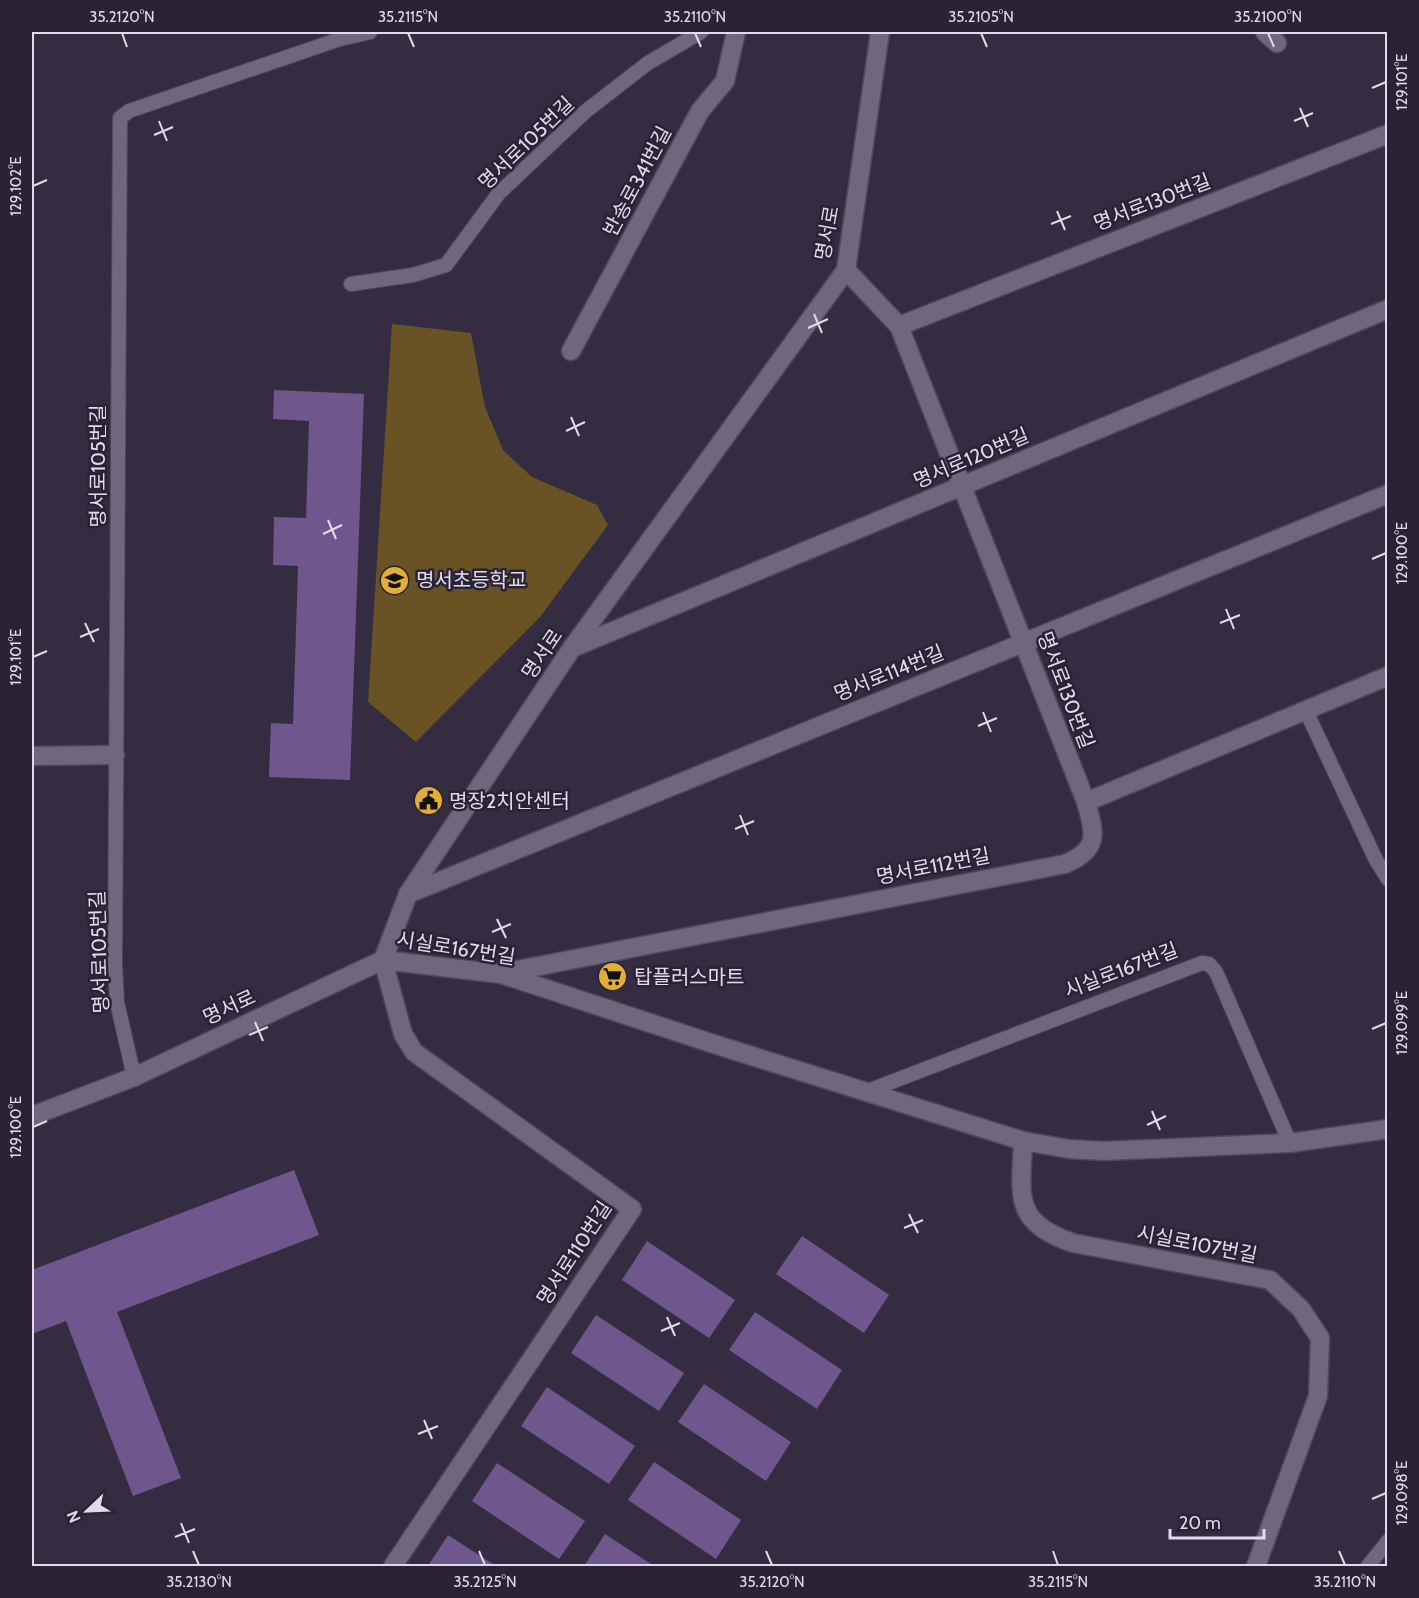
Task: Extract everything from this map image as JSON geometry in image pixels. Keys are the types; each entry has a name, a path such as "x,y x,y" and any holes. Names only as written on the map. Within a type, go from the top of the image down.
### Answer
{"street":[{"name":"반송로341번길","path":"571,351 700,111 725,81 736,32"},
{"name":"명서로","path":"32,1116 134,1077 383,960 408,894 572,648 846,270 880,32"},
{"name":"명서로130번길","path":"899,326 1388,134"},
{"name":"명서로130번길","path":"846,270 899,326 1086,802"},
{"name":"명서로120번길","path":"572,648 1388,309"},
{"name":"명서로114번길","path":"408,894 1388,494"},
{"path":"1086,802 1388,676"},
{"path":"32,756 115,755"},
{"name":"명서로112번길","path":"501,974 1065,864 1085,854 1089,848 1093,828 1086,802"},
{"name":"시실로167번길","path":"383,960 501,974 1023,1141 1070,1149 1104,1151 1290,1143 1388,1129"},
{"name":"명서로110번길","path":"383,960 403,1034 414,1052 632,1209 393,1566"},
{"name":"시실로107번길","path":"1023,1141 1024,1207 1035,1225 1052,1236 1073,1243 1270,1280 1301,1309 1320,1338 1318,1396 1256,1566"}],"lane":[{"name":"명서로105번길","path":"134,1077 117,1002 115,755 120,118 129,111 340,39 370,32"},
{"name":"명서로105번길","path":"351,284 413,275 446,265 499,193 586,111 648,63 701,32"},
{"path":"1306,711 1376,860 1388,879"},
{"name":"시실로167번길","path":"865,1092 1202,963 1209,964 1216,972 1290,1143"},
{"path":"1368,1566 1388,1541"}],"shaded area":[{"path":"392,324 471,333 485,407 503,450 532,477 597,505 608,525 540,617 416,742 368,702"}],"building":[{"path":"274,390 364,394 350,780 269,777 271,723 293,724 298,566 273,565 274,517 306,518 309,421 273,419"},
{"path":"294,1170 319,1235 117,1312 181,1478 133,1496 66,1321 32,1334 32,1270"},
{"path":"802,1236 889,1295 864,1333 776,1274"},
{"path":"647,1241 735,1300 709,1338 622,1280"},
{"path":"755,1312 842,1370 817,1409 729,1350"},
{"path":"596,1315 684,1373 659,1411 571,1353"},
{"path":"704,1384 791,1442 766,1481 678,1422"},
{"path":"547,1387 635,1446 609,1484 521,1426"},
{"path":"654,1462 741,1520 716,1559 628,1500"},
{"path":"497,1463 585,1521 559,1559 472,1501"},
{"path":"605,1534 654,1566 584,1566"},
{"path":"448,1535 496,1566 428,1566"}],"place":[{"name":"명서초등학교","path":"395,580"},
{"name":"명장2치안센터","path":"428,801"},
{"name":"탑플러스마트","path":"613,977"}]}
